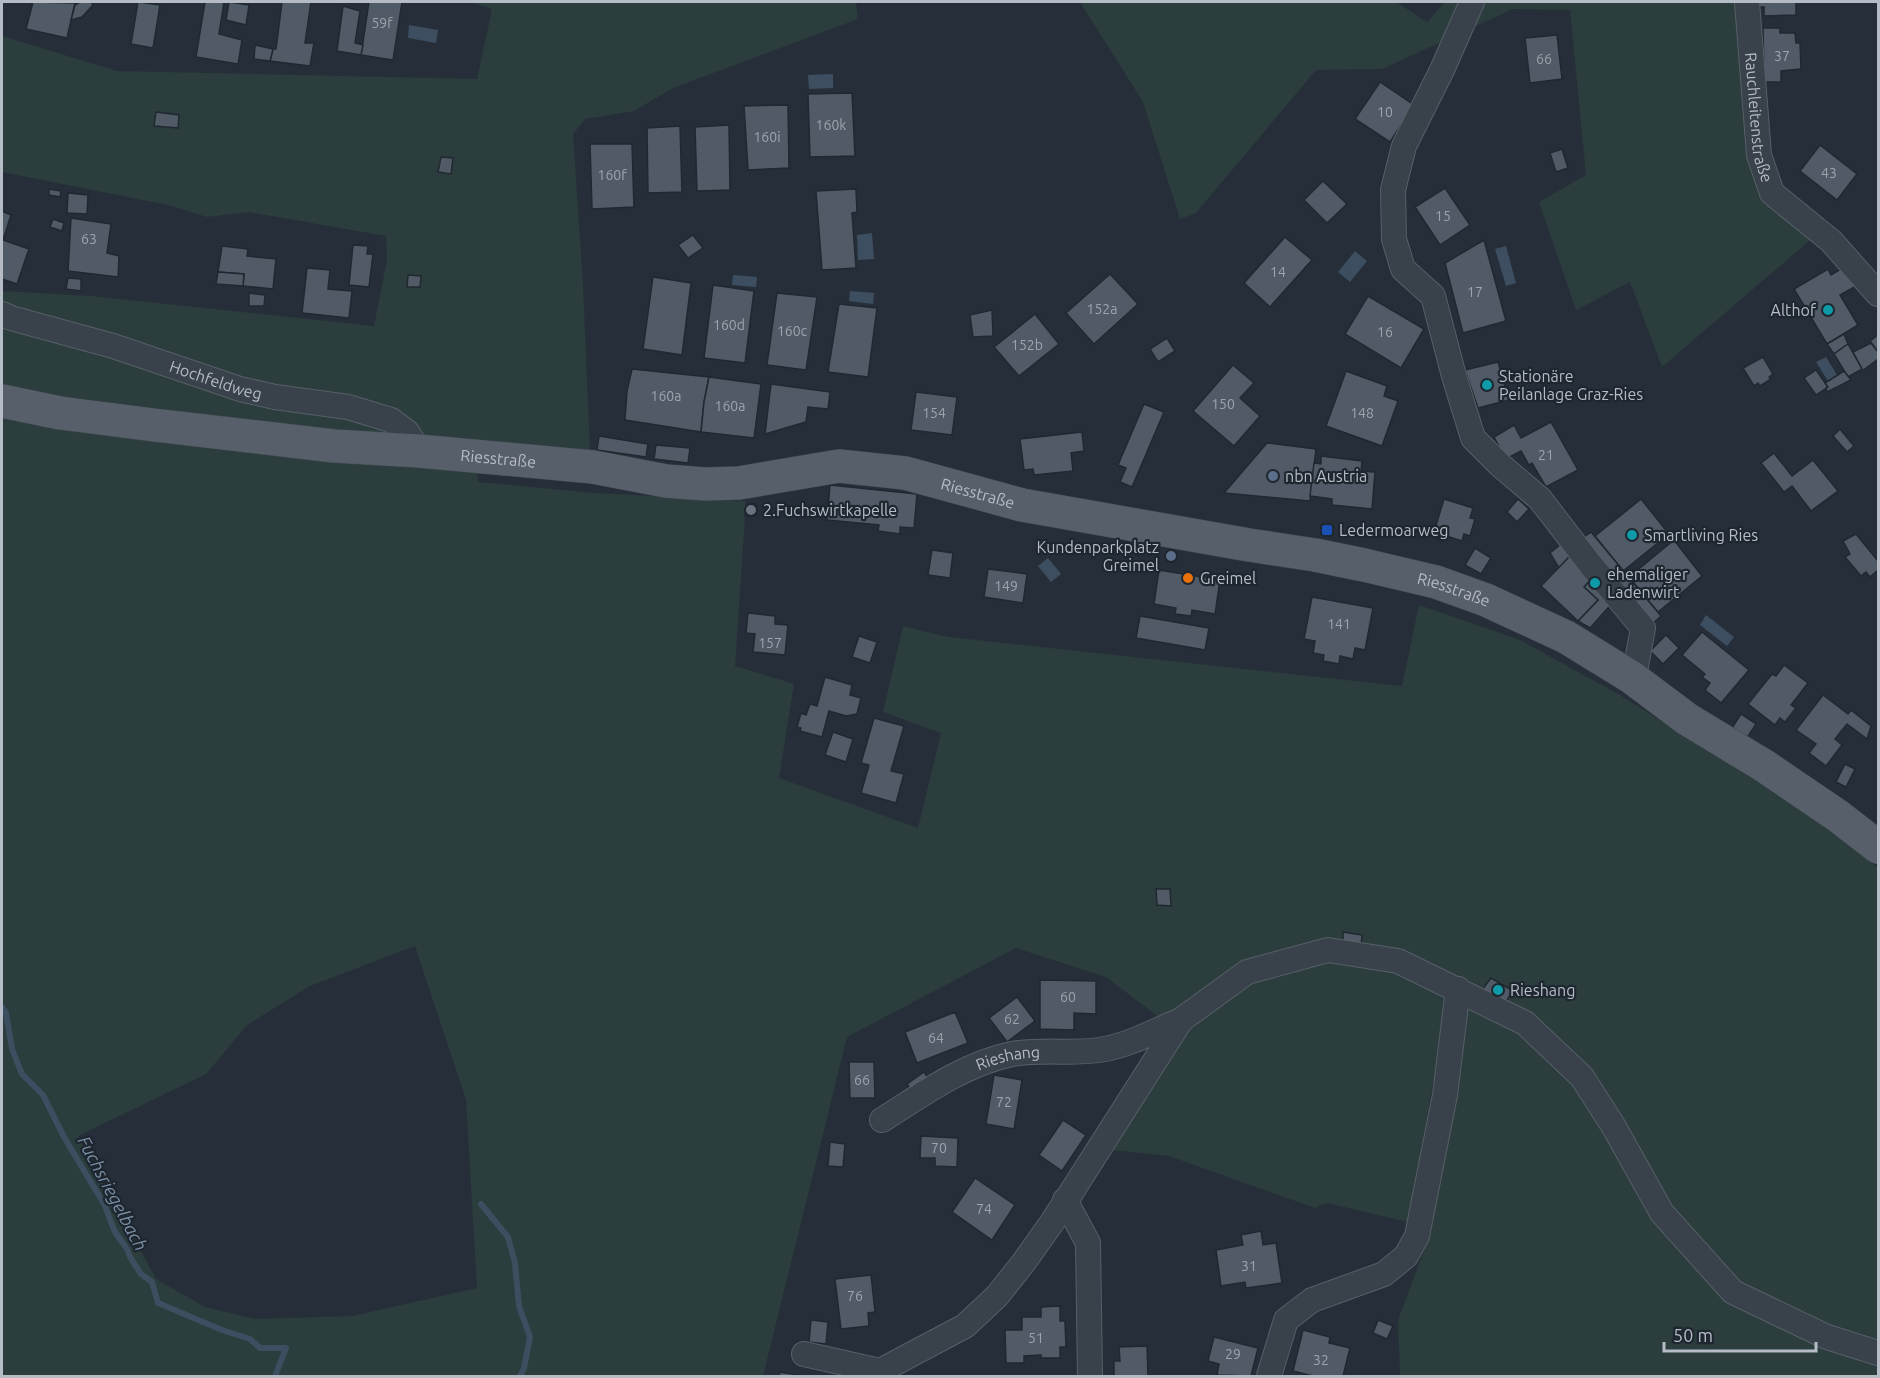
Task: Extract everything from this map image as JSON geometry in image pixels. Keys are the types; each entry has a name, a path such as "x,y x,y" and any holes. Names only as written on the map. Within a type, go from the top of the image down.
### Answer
{"main road":[{"name":"Riesstraße","path":"2,401 60,413 154,425 334,446 419,451 593,467 666,481 705,484 740,483 839,466 905,473 1022,505 1315,555 1436,582 1486,600 1566,637 1631,676 1688,719 1838,816 1878,847"}],"street":[{"path":"1472,2 1442,70 1404,146 1393,190 1394,238 1403,269 1434,296 1454,376 1473,438 1539,499 1643,628 1636,666 1631,676"},
{"name":"Rauchleitenstraße","path":"1747,2 1759,155 1772,193 1831,241 1878,294"},
{"name":"Hochfeldweg","path":"2,314 113,346 240,389 275,397 348,407 391,420 407,432 419,451"},
{"name":"Rieshang","path":"882,1120 944,1080 1013,1054 1099,1050 1124,1044 1181,1020 1247,972 1328,950 1398,961 1525,1023 1582,1077 1662,1213 1733,1292 1827,1337 1878,1353"},
{"path":"1269,1377 1286,1320 1312,1299 1384,1274 1406,1256 1417,1236 1445,1095 1458,989"},
{"name":"Rieshang","path":"804,1354 880,1374 965,1326 997,1296 1024,1262 1181,1020"},
{"path":"1065,1200 1088,1243 1090,1377"}],"shaded area":[{"path":"471,2 856,2 858,19 673,88 634,111 585,119 573,134 583,285 590,450 475,441 478,482 594,493 746,501 735,666 794,684 779,778 918,828 941,733 883,712 903,626 948,637 1402,686 1419,605 1520,640 1620,695 1789,799 1878,868 1877,1376 1400,1376 1398,1320 1431,1232 1467,1004 1447,1006 1408,1222 1327,1203 1315,1208 1169,1156 1112,1150 1173,1028 1106,977 1016,948 847,1037 763,1376 2,1376 2,291 91,296 374,326 387,260 386,236 249,212 207,217 168,205 2,172 2,36 117,71 477,79 492,9","holes":["415,946 466,1100 477,1288 352,1316 255,1319 205,1307 156,1279 78,1136 206,1074 247,1025 310,986"]},
{"path":"1080,2 1396,2 1427,22 1445,2 1740,2 1750,158 1814,237 1662,367 1630,282 1576,310 1539,202 1586,175 1570,10 1513,9 1382,69 1316,70 1196,213 1180,219 1143,102"}],"water":[{"path":"409,25 438,30 436,43 408,38"},
{"path":"833,74 833,88 809,89 808,75"},
{"path":"872,233 874,259 858,260 857,235"},
{"path":"1506,246 1516,283 1506,286 1495,249"},
{"path":"1355,251 1367,261 1350,282 1338,272"},
{"path":"733,275 757,277 756,287 732,285"},
{"path":"850,291 874,293 873,304 849,301"},
{"path":"1826,357 1837,375 1828,381 1816,362"},
{"path":"1048,558 1061,574 1051,582 1038,566"},
{"path":"1706,615 1734,637 1727,646 1700,625"}],"building":[{"path":"33,2 75,3 67,38 26,29"},
{"path":"80,2 91,2 93,5 82,17 71,20 75,5"},
{"path":"138,2 160,5 153,48 131,44"},
{"path":"205,2 224,2 219,34 242,40 238,64 196,57"},
{"path":"229,2 249,5 246,25 226,20"},
{"path":"282,2 311,2 305,43 314,43 310,66 270,61 273,49 276,49"},
{"path":"369,2 402,2 393,60 361,55"},
{"path":"1754,2 1796,2 1796,15 1764,16 1764,7 1754,7"},
{"path":"343,6 360,11 355,43 363,45 361,55 337,51"},
{"path":"1763,28 1780,28 1780,33 1795,33 1796,43 1800,43 1801,69 1781,71 1781,82 1764,82"},
{"path":"1557,35 1562,79 1530,83 1525,38"},
{"path":"255,45 273,49 270,61 254,59"},
{"path":"1380,82 1414,105 1390,142 1355,119"},
{"path":"852,93 855,156 810,157 808,94"},
{"path":"788,105 789,168 748,170 744,106"},
{"path":"156,112 179,115 178,128 154,126"},
{"path":"729,125 730,190 697,191 695,127"},
{"path":"680,126 682,192 648,193 647,128"},
{"path":"590,144 632,144 634,207 592,209"},
{"path":"1820,145 1857,174 1837,200 1800,171"},
{"path":"1562,149 1568,168 1556,172 1550,153"},
{"path":"441,157 453,158 451,174 438,172"},
{"path":"1323,181 1347,204 1327,223 1304,200"},
{"path":"1445,188 1470,225 1440,245 1415,207"},
{"path":"49,189 61,191 60,197 49,195"},
{"path":"856,189 857,212 852,213 856,268 822,270 816,191"},
{"path":"68,193 88,195 87,214 67,213"},
{"path":"2,211 11,215 3,240 29,249 17,284 2,279"},
{"path":"71,218 111,224 107,253 119,256 118,277 68,271"},
{"path":"53,219 64,223 62,231 50,227"},
{"path":"693,235 703,248 688,258 678,245"},
{"path":"1285,237 1312,260 1270,307 1244,283"},
{"path":"1484,240 1506,321 1463,333 1445,263"},
{"path":"353,245 368,246 367,254 373,254 369,287 349,285"},
{"path":"222,246 248,249 247,256 276,259 273,289 243,286 244,274 218,272"},
{"name":"Althof","path":"1846,266 1858,285 1840,295 1858,325 1827,344 1794,289 1828,269 1831,275"},
{"path":"307,268 330,270 328,289 352,291 349,318 302,313"},
{"path":"218,272 244,274 243,286 216,284"},
{"path":"1110,274 1138,304 1094,344 1066,313"},
{"path":"408,275 421,276 420,287 407,287"},
{"path":"653,277 691,283 682,355 643,349"},
{"path":"68,278 81,279 81,291 66,289"},
{"path":"713,285 754,291 745,363 704,358"},
{"path":"249,293 265,295 264,306 249,306"},
{"path":"777,293 817,297 806,370 767,365"},
{"path":"1368,296 1424,329 1401,368 1345,334"},
{"path":"839,304 877,308 868,377 828,372"},
{"path":"992,310 993,336 973,337 970,315"},
{"path":"1035,314 1059,344 1019,376 994,347"},
{"path":"1844,334 1848,344 1834,354 1827,344"},
{"path":"1878,335 1878,352 1870,341"},
{"path":"1167,338 1175,351 1158,362 1150,349"},
{"path":"1871,343 1878,352 1878,359 1861,372 1859,370 1862,369 1853,352"},
{"path":"1848,344 1862,369 1848,377 1834,354"},
{"path":"1763,357 1773,374 1769,377 1771,379 1760,386 1758,383 1754,386 1743,368"},
{"name":"Stationäre Peilanlage Graz-Ries","path":"1498,362 1509,400 1478,408 1465,370"},
{"path":"1233,365 1254,383 1240,398 1260,416 1234,446 1193,411"},
{"path":"632,369 709,377 701,432 625,420 627,391"},
{"path":"1816,370 1828,387 1816,395 1804,378"},
{"path":"1346,371 1387,386 1384,396 1398,401 1382,446 1326,426"},
{"path":"1844,371 1851,380 1827,392 1828,387 1825,383"},
{"path":"709,377 761,384 754,438 701,432"},
{"path":"771,384 830,392 828,409 808,407 806,422 765,434"},
{"path":"916,392 957,397 952,435 911,430"},
{"path":"1144,404 1164,412 1132,487 1120,482 1126,468 1118,465"},
{"path":"1551,422 1578,470 1546,487 1532,463 1529,465 1521,451 1506,459 1494,437 1514,425 1521,438"},
{"path":"1840,429 1854,446 1847,452 1833,436"},
{"path":"1082,432 1084,451 1071,453 1073,471 1034,475 1033,469 1024,470 1020,439"},
{"path":"599,436 648,444 646,457 597,450"},
{"path":"1267,443 1316,449 1310,501 1224,493"},
{"path":"656,445 690,448 688,463 654,459"},
{"path":"1774,453 1792,476 1813,460 1838,491 1811,511 1792,486 1784,492 1761,463"},
{"path":"1321,456 1362,461 1361,471 1375,472 1372,509 1332,505 1332,499 1310,496 1314,463 1321,464"},
{"path":"830,485 917,494 914,528 900,527 900,534 878,531 879,525 827,520"},
{"path":"1444,499 1473,508 1470,518 1475,519 1470,536 1464,534 1462,541 1434,532"},
{"path":"1518,499 1529,509 1517,522 1507,512"},
{"name":"Smartliving Ries","path":"1641,499 1669,534 1623,571 1595,536"},
{"name":"2.Fuchswirtkapelle","path":"746,504 756,504 756,516 745,516"},
{"path":"1591,532 1661,616 1650,626 1579,541"},
{"path":"1856,534 1878,561 1878,570 1870,577 1866,572 1861,576 1845,557 1850,554 1843,541"},
{"name":"ehemaliger Ladenwirt","path":"1566,540 1615,600 1590,628 1578,621 1598,600 1584,587 1592,578 1569,557 1559,568 1550,553"},
{"name":"Smartliving Ries","path":"1674,540 1702,576 1658,612 1629,577"},
{"path":"1475,548 1491,558 1481,574 1465,565"},
{"path":"932,550 953,553 950,578 928,575"},
{"path":"1569,557 1592,578 1584,587 1598,600 1578,621 1541,586"},
{"path":"988,569 1027,574 1023,603 984,597"},
{"path":"1159,570 1220,580 1215,614 1192,610 1191,616 1175,614 1176,608 1154,604"},
{"path":"1312,597 1373,608 1365,650 1355,648 1353,659 1340,656 1339,664 1323,661 1324,655 1313,653 1315,641 1304,639"},
{"path":"748,613 775,616 775,624 788,625 785,655 753,652 755,634 746,633"},
{"path":"1140,616 1209,628 1205,650 1136,638"},
{"path":"1702,632 1749,670 1721,703 1705,690 1710,683 1702,677 1705,674 1682,655"},
{"path":"1666,635 1679,648 1663,664 1650,651"},
{"path":"859,636 877,642 870,663 852,657"},
{"path":"1784,665 1808,683 1791,705 1796,708 1785,722 1780,718 1775,725 1748,704 1772,674 1776,676"},
{"path":"825,677 852,685 850,695 861,698 857,714 846,716 829,711 822,737 800,731 801,728 797,727 801,713 806,715 810,704 817,706"},
{"path":"1823,695 1848,714 1851,710 1871,726 1867,739 1847,724 1835,739 1842,745 1826,766 1809,753 1816,744 1796,730"},
{"path":"1741,714 1756,724 1747,738 1732,728"},
{"path":"874,718 904,726 891,771 904,774 896,803 861,793 869,765 861,763"},
{"path":"833,732 853,739 846,762 825,755"},
{"path":"1845,764 1855,769 1846,787 1836,782"},
{"path":"1156,889 1170,889 1171,906 1157,905"},
{"path":"1343,932 1362,935 1361,947 1343,945"},
{"name":"Rieshang","path":"1491,978 1513,991 1505,1003 1482,990"},
{"path":"1040,980 1096,981 1096,1014 1074,1013 1074,1030 1040,1029"},
{"path":"1017,997 1035,1021 1007,1042 989,1018"},
{"path":"955,1012 968,1043 917,1063 905,1032"},
{"path":"849,1062 874,1062 875,1098 850,1098"},
{"path":"924,1072 931,1082 914,1094 907,1084"},
{"path":"994,1075 1022,1080 1014,1129 986,1124"},
{"path":"1063,1120 1086,1135 1062,1171 1039,1155"},
{"path":"921,1136 958,1138 957,1167 935,1166 935,1158 920,1158"},
{"path":"830,1142 845,1144 843,1167 828,1166"},
{"path":"975,1178 1015,1205 992,1240 952,1212"},
{"path":"1261,1231 1263,1245 1276,1243 1282,1283 1246,1288 1245,1282 1221,1286 1216,1250 1243,1245 1241,1235"},
{"path":"871,1275 875,1312 868,1313 869,1326 841,1329 835,1279"},
{"path":"1060,1306 1060,1321 1065,1321 1066,1347 1060,1347 1060,1358 1041,1358 1041,1355 1024,1356 1024,1363 1006,1363 1005,1330 1022,1330 1022,1317 1041,1317 1041,1307"},
{"path":"811,1320 828,1322 826,1344 809,1342"},
{"path":"1378,1320 1393,1326 1387,1339 1373,1333"},
{"path":"1303,1330 1330,1337 1329,1343 1350,1348 1343,1376 1313,1376 1293,1371"},
{"path":"1214,1337 1258,1348 1251,1376 1217,1375 1219,1364 1208,1361"},
{"path":"1147,1346 1148,1376 1114,1376 1114,1361 1120,1361 1119,1347"},
{"path":"780,1372 804,1376 779,1376"}],"waterway":[{"name":"Fuchsriegelbach","path":"2,1007 6,1013 12,1049 22,1074 43,1095 64,1137 104,1204 115,1232 141,1274 152,1282 158,1303 222,1330 250,1339 260,1348 286,1348 275,1376"},
{"path":"481,1204 508,1237 515,1263 519,1306 530,1337 524,1368 520,1376"}],"place":[{"name":"Althof","path":"1828,310"},
{"name":"Stationäre Peilanlage Graz-Ries","path":"1487,385"},
{"name":"nbn Austria","path":"1273,476"},
{"name":"2.Fuchswirtkapelle","path":"751,510"},
{"name":"Ledermoarweg","path":"1327,530"},
{"name":"Smartliving Ries","path":"1632,535"},
{"name":"Kundenparkplatz Greimel","path":"1171,556"},
{"name":"Greimel","path":"1188,578"},
{"name":"ehemaliger Ladenwirt","path":"1595,583"},
{"name":"Rieshang","path":"1498,990"}]}
